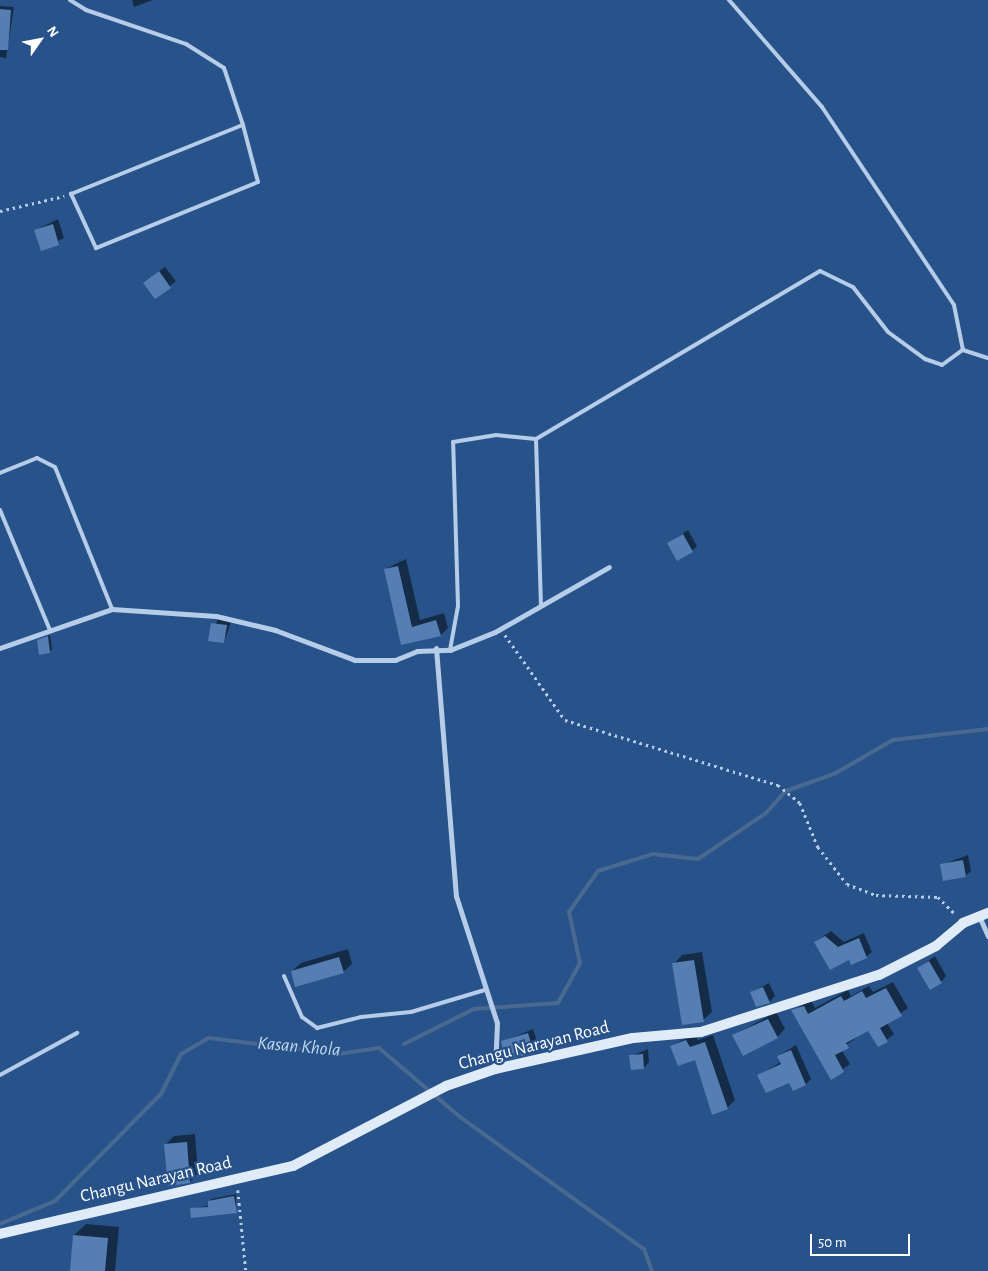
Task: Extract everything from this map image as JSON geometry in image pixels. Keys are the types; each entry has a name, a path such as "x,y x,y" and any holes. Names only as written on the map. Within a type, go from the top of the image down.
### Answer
{"main road":[{"name":"Changu Narayan Road","path":"0,1234 293,1166 446,1086 495,1069 634,1038 702,1032 879,975 936,946 963,923 983,915"}],"street":[{"path":"0,648 49,628 112,609 216,616 275,630 355,660 395,660 436,648 450,650 501,629 609,567"},
{"path":"436,648 456,896 497,1023 495,1069"},
{"path":"983,915 988,936"}],"lane":[{"path":"70,0 86,10 186,44 224,68 243,125 258,182 96,248 71,194 243,125"},
{"path":"729,0 822,107 954,305 962,350"},
{"path":"450,650 458,606 453,442 496,435 536,439 820,271 853,287 888,332 925,359 948,363 962,350"},
{"path":"962,350 988,358"},
{"path":"536,439 541,606"},
{"path":"0,473 37,458 55,467 112,609"},
{"path":"0,510 49,628"},
{"path":"284,976 302,1017 317,1028 361,1017 411,1012 485,990"},
{"path":"0,1075 77,1033"}],"path":[{"path":"0,211 71,194"},
{"path":"501,629 565,720 778,784 800,803 818,847 847,884 876,895 938,897 963,923"},
{"path":"237,1178 246,1271"}],"building":[{"path":"0,9 11,10 8,50 0,50"},
{"path":"53,224 59,245 41,251 34,230"},
{"path":"159,271 171,288 155,299 143,283"},
{"path":"683,534 693,552 677,561 667,543"},
{"path":"398,566 412,627 436,620 441,636 401,645 384,569"},
{"path":"211,623 227,625 224,643 208,641"},
{"path":"48,636 50,653 39,655 37,640"},
{"path":"963,860 966,877 943,881 940,864"},
{"path":"825,936 838,947 859,938 867,958 851,965 849,960 830,970 814,942"},
{"path":"339,957 344,973 295,987 291,971"},
{"path":"694,960 704,1022 682,1025 672,963"},
{"path":"929,961 942,983 930,990 917,968"},
{"path":"763,987 770,1003 756,1007 750,992"},
{"path":"886,988 902,1016 880,1028 888,1042 878,1047 868,1031 846,1043 849,1048 835,1055 844,1072 831,1080 791,1010 804,1006 808,1014 841,996 844,1001 862,991 866,998"},
{"path":"768,1019 778,1038 743,1056 732,1035"},
{"path":"528,1033 534,1053 505,1060 501,1041"},
{"path":"686,1040 690,1047 705,1042 728,1109 712,1115 695,1060 678,1066 670,1046"},
{"path":"791,1050 806,1085 793,1091 789,1083 766,1093 757,1075 781,1064 777,1056"},
{"path":"643,1054 644,1069 631,1070 629,1055"},
{"path":"187,1142 190,1183 168,1186 164,1144"},
{"path":"234,1196 237,1213 191,1218 190,1208 208,1207 208,1201"},
{"path":"73,1235 108,1238 105,1271 70,1271"}],"waterway":[{"path":"404,1044 474,1009 558,1003 580,963 569,912 598,871 653,854 698,859 766,813 786,791 834,774 893,740 988,729"},
{"name":"Kasan Khola","path":"0,1224 55,1201 161,1094 181,1054 209,1038 338,1054 379,1048 460,1117 644,1249 652,1271"}]}
